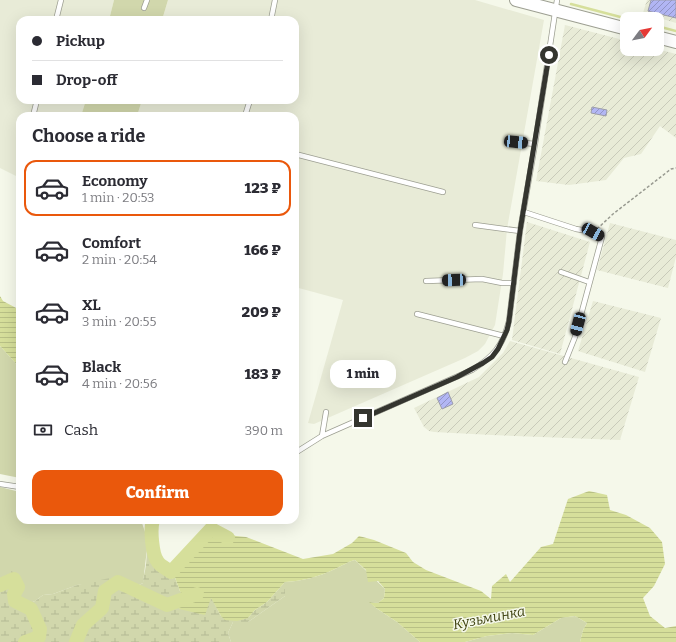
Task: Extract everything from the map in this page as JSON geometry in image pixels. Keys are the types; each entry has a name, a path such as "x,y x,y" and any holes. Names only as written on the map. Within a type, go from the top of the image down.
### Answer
{"street":[{"path":"516,0 556,5 620,27"},
{"path":"664,39 676,42"}],"lane":[{"path":"57,16 61,0"},
{"path":"144,8 147,0"},
{"path":"272,16 275,0"},
{"path":"299,450 322,436 472,370 492,357 498,349 509,321 520,231 556,5"},
{"path":"516,142 535,144"},
{"path":"299,155 443,192"},
{"path":"524,212 576,229 593,232 602,237 575,338 565,362"},
{"path":"475,226 520,231"},
{"path":"561,272 589,282"},
{"path":"426,281 482,279 502,283 514,283"},
{"path":"417,314 504,336"},
{"path":"322,436 326,412"},
{"path":"0,484 16,486"}],"path":[{"path":"593,232 613,214 671,169 676,168"}],"shaded area":[{"path":"0,0 114,0 110,16 16,16 16,104 85,104 82,112 16,112 16,176 0,168"},
{"path":"168,0 475,0 544,20 507,229 503,274 495,325 485,344 478,351 314,424 308,423 343,300 299,288 299,112 138,112 141,104 299,104 299,16 163,16"},
{"path":"647,0 676,0 676,23 664,19 664,12 643,12"},
{"path":"565,25 620,39 620,56 664,56 664,51 676,54 676,138 660,126 641,154 624,158 606,180 569,185 536,181"},
{"path":"527,222 590,242 560,354 512,340"},
{"path":"610,223 676,240 676,257 668,288 597,270"},
{"path":"593,301 661,318 645,372 578,351"},
{"path":"510,341 639,377 620,440 434,432 429,431 424,427 414,408 479,377 503,353"}],"green space":[{"path":"114,0 168,0 163,16 110,16"},
{"path":"85,104 141,104 138,112 82,112"},
{"path":"0,346 16,364 16,477 0,474"},
{"path":"0,487 16,491 16,524 142,524 147,538 147,549 143,583 139,585 124,580 77,585 53,594 43,595 30,603 23,601 9,574 0,580"},
{"path":"156,534 156,548 153,552 158,556 173,579 173,572 181,594 179,609 211,597 221,616 248,618 255,610 267,602 285,582 285,596 248,622 233,622 228,633 231,642 0,642 0,580 9,574 10,570 19,578 22,588 20,596 23,601 30,603 43,595 53,594 77,585 119,576 124,580 139,585 143,583 146,563 147,538"},
{"path":"355,560 385,589 384,598 378,603 370,602 376,608 397,622 420,642 231,642 228,633 233,622 248,622 285,596 285,582 304,580 317,576"},
{"path":"575,616 587,623 583,630 580,642 465,642 487,636 512,633 533,635 561,618"}],"water":[{"path":"0,296 3,301 16,308 16,364 0,346"},
{"path":"589,491 607,495 610,510 626,515 650,528 662,542 665,564 654,586 643,598 650,616 665,628 676,626 676,642 580,642 583,630 587,623 575,616 561,618 533,635 512,633 487,636 465,642 420,642 397,622 369,602 378,603 384,598 385,589 378,581 368,582 366,570 355,560 317,576 304,580 285,582 267,602 255,610 248,618 237,621 225,620 221,616 211,598 205,615 179,609 181,594 173,572 212,529 236,536 246,537 303,559 333,554 352,543 359,536 374,540 406,553 413,562 426,570 481,591 491,599 492,586 506,574 510,582 541,547 553,544 568,499"}],"building":[{"path":"651,0 676,0 676,18 664,15 664,12 648,11"},
{"path":"592,107 607,110 606,116 591,113"},
{"path":"448,392 453,404 442,409 437,398"}],"waterway":[{"path":"571,4 620,17"},
{"path":"664,28 676,31"},
{"path":"152,524 154,554 159,563 171,572 211,529 228,538"},
{"name":"Кузьминка","path":"0,585 14,579 18,587 14,594 15,601 31,609 40,629 39,637 25,642"},
{"name":"Кузьминка","path":"76,642 83,625 102,608 105,591 118,582 167,605 197,594"}],"route":[{"path":"363,418 472,370 492,357 498,349 507,330 509,321 520,231 549,55"}]}
